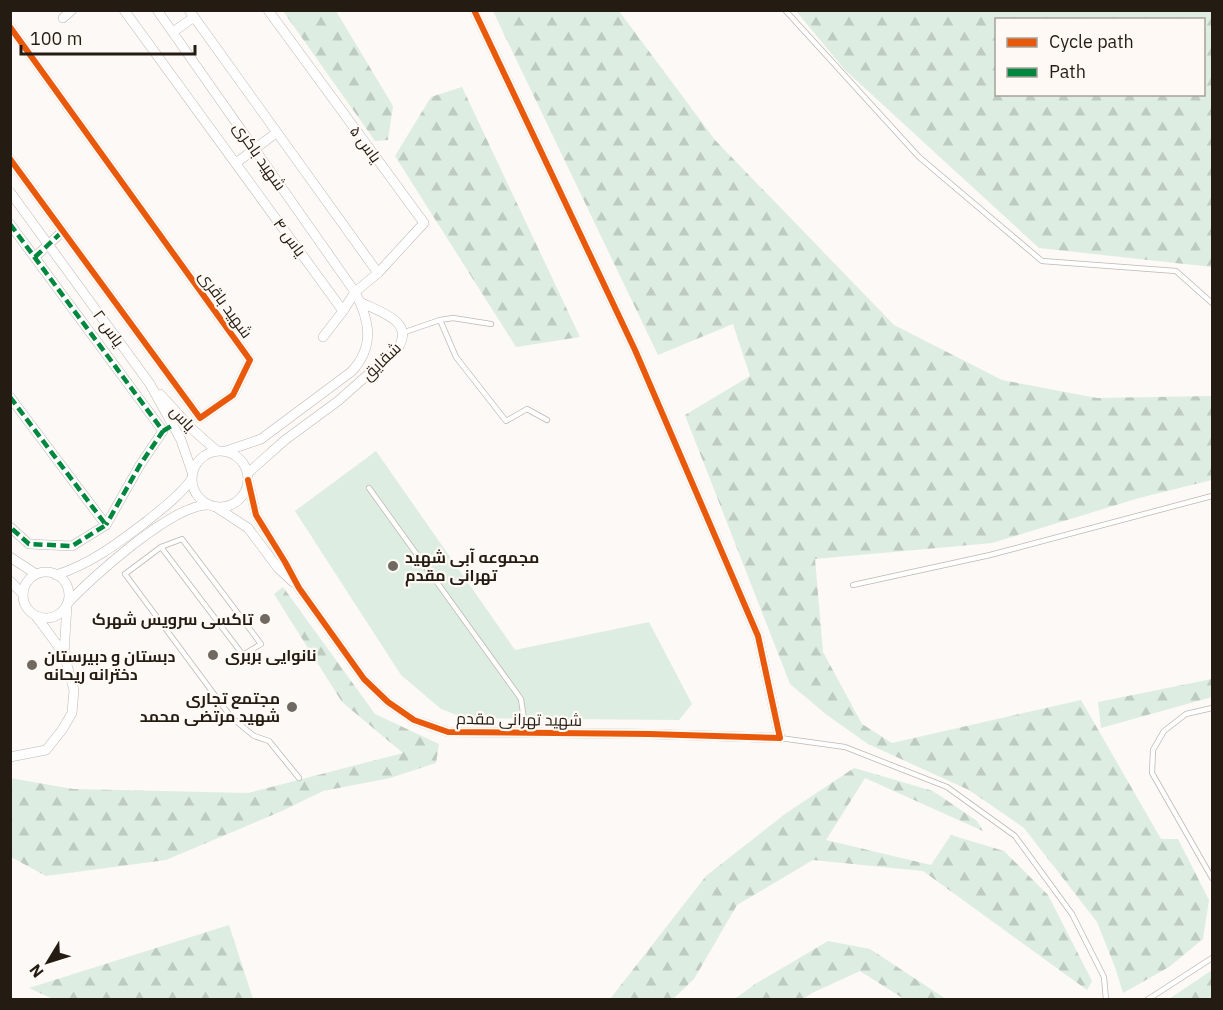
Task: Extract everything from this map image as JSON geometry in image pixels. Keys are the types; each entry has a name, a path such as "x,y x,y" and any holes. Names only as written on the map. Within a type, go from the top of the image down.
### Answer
{"street":[{"path":"63,18 72,10"},
{"name":"یاس ۴","path":"124,10 343,311"},
{"path":"132,21 138,10"},
{"name":"شهید باکری","path":"158,10 360,302"},
{"name":"یاس ۵","path":"268,10 424,223 378,273 355,292"},
{"path":"474,10 635,350 758,636 780,738"},
{"path":"173,32 191,14 378,273"},
{"name":"شهید باقری","path":"10,27 250,360 233,395 201,418 195,411"},
{"path":"236,163 276,133"},
{"path":"10,159 195,411 185,421"},
{"name":"یاس ۲","path":"10,192 150,384 173,425 192,476"},
{"path":"10,225 163,432"},
{"path":"35,257 63,231"},
{"path":"323,337 355,292"},
{"name":"شقایق","path":"248,477 285,440 338,401 398,348 405,332 396,321 360,302"},
{"name":"شقایق","path":"221,451 261,439 343,378 360,362 366,351 368,324 360,302"},
{"name":"یاس","path":"150,384 185,421 221,451"},
{"path":"10,397 106,525"},
{"path":"10,527 29,544 72,546 106,525 140,465 163,432 173,425"},
{"path":"36,616 50,618 63,610 111,561 175,516 200,504 232,505 243,495 248,477 240,459 221,451 201,458 192,476 171,502 109,551 77,568 56,575"},
{"path":"192,476 194,490 200,499 213,506"},
{"name":"شهید تهرانی مقدم","path":"248,477 256,515 298,588"},
{"name":"شهید تهرانی مقدم","path":"213,506 248,528 278,568 298,588 364,679 388,702 414,720 448,732 780,738"},
{"path":"10,558 36,574"},
{"path":"10,757 46,750 63,730 72,713 74,690 64,654 69,597 66,584 56,575 43,572 36,574 27,582 23,594 26,607 36,616 64,654"},
{"path":"10,581 23,594"}],"lane":[{"path":"785,10 919,157 1042,261 1176,270 1212,303"},
{"path":"405,332 453,318 491,324"},
{"path":"440,320 456,357 506,421 527,409 547,420"},
{"path":"369,488 521,699 526,733"},
{"path":"853,585 990,555 1212,495"},
{"path":"161,547 243,655 261,644 182,539 161,547 125,573 231,717 254,736 269,741 298,778"},
{"path":"1212,708 1186,714 1164,731 1153,750 1152,773 1212,878"},
{"path":"780,738 845,747 947,787 1015,836 1072,914 1104,977 1106,999"},
{"path":"1147,999 1212,958"}],"green space":[{"path":"283,11 336,11 393,106 388,140 375,141"},
{"path":"493,11 619,11 715,140 894,325 1002,380 1097,398 1212,396 1212,480 1139,498 992,543 815,559 823,652 862,724 892,743 1081,700 1161,839 1178,839 1209,900 1203,939 1169,967 1123,993 1097,922 1024,828 969,790 868,744 827,715 790,684 685,415 750,376 733,324 658,355"},
{"path":"796,11 1212,11 1212,267 1039,248 845,70"},
{"path":"462,87 580,337 516,347 395,156 431,97"},
{"name":"مجموعه آبی شهید تهرانی مقدم","path":"376,451 515,650 649,622 692,704 679,720 465,718 441,709 401,675 295,511"},
{"path":"283,587 375,714 439,744 436,763 390,778 323,791 282,811 166,860 46,876 11,857 10,778 73,789 248,793 403,753 342,702 274,594"},
{"path":"1212,679 1212,697 1101,728 1098,702"},
{"path":"854,768 933,791 977,821 983,831 865,778 826,840 931,865 951,835 1004,851 1048,895 1092,981 1087,990 923,871 813,860 737,905 694,979 673,999 610,999 706,876 785,814"},
{"path":"229,925 253,999 55,1000 29,988"},
{"path":"828,941 870,949 946,999 904,999 860,971 803,999 735,999 755,984"},
{"path":"1212,970 1212,999 1169,999"}],"marked path":[{"path":"10,224 163,431 140,465 106,525"},
{"path":"35,257 63,231"},
{"path":"10,397 106,525 72,546 29,544 10,527"},
{"path":"163,431 173,425"}],"cycle path":[{"path":"248,480 256,515 299,588 364,679 388,702 414,720 448,732 780,738 758,636 635,350 474,10"},
{"path":"10,27 250,360 233,395 200,418 10,159"}],"place":[{"name":"مجموعه آبی شهید تهرانی مقدم","path":"393,566"},
{"name":"تاکسی سرویس شهرک","path":"265,619"},
{"name":"نانوایی بربری","path":"213,655"},
{"name":"دبستان و دبیرستان دخترانه ریحانه","path":"32,665"},
{"name":"مجتمع تجاری شهید مرتضی محمد","path":"292,707"}]}
